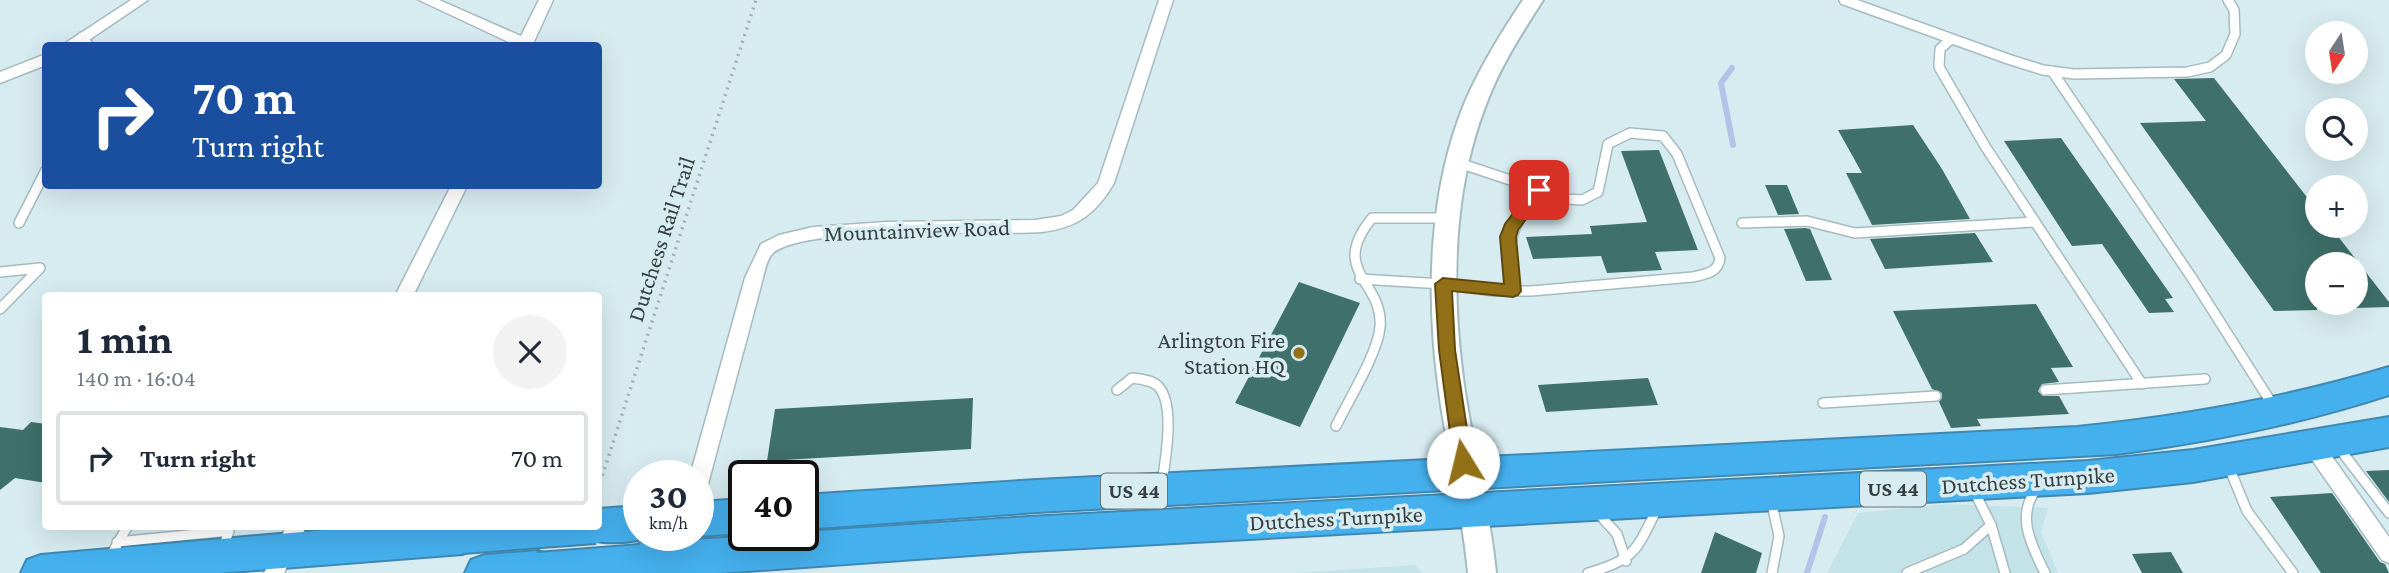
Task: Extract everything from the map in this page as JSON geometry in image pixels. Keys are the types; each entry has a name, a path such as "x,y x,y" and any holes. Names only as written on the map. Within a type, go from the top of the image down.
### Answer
{"highway":[{"name":"Dutchess Turnpike","path":"714,546 1028,534 2040,445 2176,431 2277,412 2389,381"},
{"name":"US 44","path":"2323,442 2389,432"},
{"name":"Dutchess Turnpike","path":"819,511 1162,489 1469,494 1591,505 1768,495 1975,473 2053,479 2123,474 2226,460 2323,442"},
{"path":"602,527 623,525"},
{"path":"41,573 111,554 220,556 556,530"},
{"name":"Dutchess Turnpike","path":"485,573 642,561 671,551"}],"street":[{"path":"86,41 140,0"},
{"path":"426,0 520,42"},
{"path":"525,42 546,0"},
{"name":"Mountainview Road","path":"705,460 754,278 767,249 790,237 822,231 1006,228 1051,225 1073,219 1088,208 1106,183 1166,0"},
{"path":"1482,573 1447,345 1443,284 1447,218 1456,162 1472,109 1489,70 1533,0"},
{"path":"0,78 42,61"},
{"path":"406,292 458,189"},
{"path":"2389,420 2323,442 2389,554"}],"lane":[{"path":"1844,0 1951,39 2052,71 2074,74 2188,72 2210,66 2226,55 2235,34 2234,10 2228,0"},
{"path":"1951,39 1940,49 1939,67 1985,146 2142,384"},
{"path":"2052,71 2192,278 2277,412"},
{"path":"1360,279 1513,291 1693,277 1713,272 1719,267 1720,258 1677,154 1663,136 1630,133 1608,144 1599,192 1592,200 1567,199 1456,162"},
{"path":"19,223 42,178"},
{"path":"1513,291 1508,237 1511,228 1539,190"},
{"path":"1336,426 1378,340 1380,330 1378,308 1360,279 1354,262 1355,246 1372,218 1447,218"},
{"path":"1742,223 1807,221 1855,233 2034,222"},
{"path":"0,272 40,268 0,309"},
{"path":"1117,390 1132,378 1157,385 1165,396 1167,417 1162,489"},
{"path":"2045,390 2205,379"},
{"path":"1823,403 1936,397"},
{"path":"2323,442 2389,513"},
{"path":"2005,573 1975,473 2003,450 2040,445"},
{"path":"2226,460 2247,511 2292,573"},
{"path":"2045,573 2029,538 2026,512 2034,490 2053,479"},
{"path":"1768,495 1780,532 1772,573"},
{"path":"1588,573 1626,561 1640,546 1662,501"},
{"path":"1591,505 1617,534 1626,561"},
{"path":"1907,573 1966,549 1976,543 1991,525"},
{"path":"111,554 125,530"}],"path":[{"name":"Dutchess Rail Trail","path":"602,477 756,0"}],"shaded area":[{"path":"1947,504 2048,508 2041,532 2058,573 1827,573 1858,513"},
{"path":"1415,565 1422,573 1294,573"}],"building":[{"path":"2214,78 2305,195 2305,238 2339,238 2350,252 2305,252 2305,310 2274,311 2140,123 2206,121 2174,79"},
{"path":"1913,125 1970,219 1872,225 1846,173 1862,173 1838,130"},
{"path":"2061,138 2173,298 2165,299 2174,312 2149,313 2102,244 2072,246 2004,141"},
{"path":"1659,150 1698,250 1655,252 1662,270 1607,273 1601,256 1533,259 1526,237 1592,234 1590,226 1647,222 1621,151"},
{"path":"1765,185 1787,185 1799,214 1778,215"},
{"path":"1784,229 1810,229 1832,280 1806,281"},
{"path":"1975,233 1993,262 1885,269 1870,239"},
{"path":"2368,275 2389,302 2389,307 2368,308"},
{"name":"Arlington Fire Station HQ","path":"1299,282 1360,303 1300,427 1235,403"},
{"path":"2036,304 2073,367 2051,368 2059,382 2042,384 2038,391 2043,396 2059,396 2069,414 1977,419 1981,426 1951,428 1939,402 1942,393 1932,389 1893,311"},
{"path":"1648,378 1658,405 1546,412 1538,385"},
{"path":"973,398 971,449 767,460 775,409"},
{"path":"31,422 42,423 42,482 15,478 0,490 0,427 23,430"},
{"path":"2389,470 2389,502 2366,471"},
{"path":"2332,493 2389,573 2321,573 2270,497"},
{"path":"1715,532 1762,553 1756,573 1701,573"},
{"path":"2171,552 2183,573 2142,573 2132,554"}],"waterway":[{"path":"1732,68 1721,83 1733,145"},
{"path":"1807,573 1825,517"}],"place":[{"name":"Arlington Fire Station HQ","path":"1299,353"}],"route":[{"path":"1463,462 1447,350 1443,284 1513,291 1508,237 1511,228 1539,190"}]}
